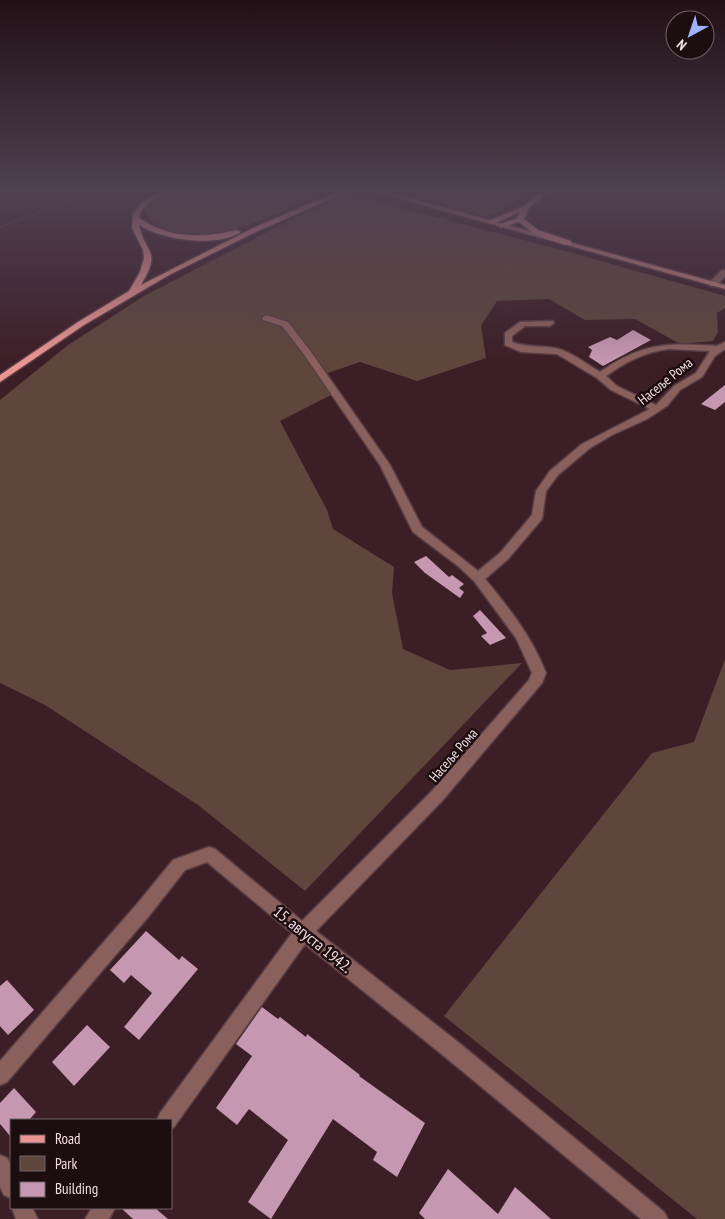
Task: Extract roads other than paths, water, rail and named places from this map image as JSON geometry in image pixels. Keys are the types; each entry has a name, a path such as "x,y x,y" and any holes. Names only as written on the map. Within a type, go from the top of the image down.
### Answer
{"main road":[{"path":"132,294 143,274 148,259 146,248"},
{"path":"0,379 69,332 132,294 218,248"},
{"path":"585,248 725,287"}],"street":[{"path":"713,284 725,272"},
{"name":"Насеље Рома","path":"168,1119 303,932 437,796 535,683 539,673 535,659 521,634 478,578 418,529 385,465 306,351 285,324 266,318"},
{"path":"550,323 523,324 508,335 508,342 521,349 560,352 600,376 614,388 657,409"},
{"path":"600,376 620,362 642,350 653,347 722,347"},
{"name":"Насеље Рома","path":"478,578 504,556 538,516 541,491 554,473 586,446 608,433 644,417 664,404 677,388 699,375 704,370 707,360 722,347"},
{"name":"15. августа 1942.","path":"0,1074 143,910 179,865 210,854 303,932 451,1049 657,1219"},
{"path":"0,1165 10,1186"}]}
